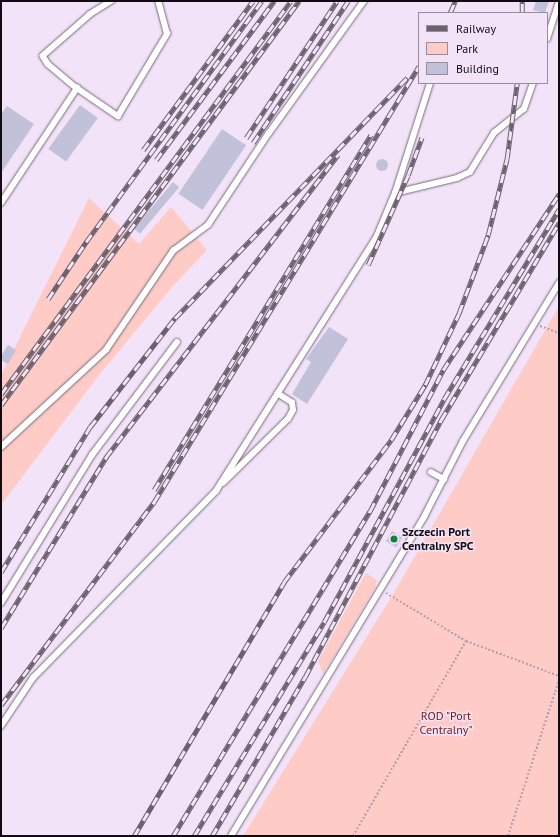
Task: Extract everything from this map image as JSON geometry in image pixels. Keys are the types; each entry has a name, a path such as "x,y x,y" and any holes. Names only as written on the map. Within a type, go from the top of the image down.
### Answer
{"lane":[{"path":"112,1 90,14 43,56 48,64 77,88 118,116 167,34 158,1"},
{"path":"1,447 106,350 173,251 208,225 269,133 364,1"},
{"path":"548,36 559,2"},
{"path":"219,486 367,254 395,193 430,84"},
{"path":"395,193 457,178 470,172 494,133 524,109 533,84"},
{"path":"1,203 77,88"},
{"path":"231,836 420,524 469,431 559,282"},
{"path":"1,603 92,454 177,342"},
{"path":"1,726 33,678 219,486 288,419 293,410 292,403 278,394"},
{"path":"431,472 444,479"}],"path":[{"path":"545,330 559,333"},
{"path":"392,596 466,641 559,676"},
{"path":"353,836 466,641"},
{"path":"508,836 559,680"}],"green space":[{"path":"89,198 139,244 171,207 207,250 173,286 99,375 1,505 1,375"},
{"name":"ROD \"Port Centralny\"","path":"559,306 559,836 243,836 392,596"},
{"path":"366,573 377,580 375,588 323,674 318,661"}],"building":[{"path":"536,1 549,1 545,12 533,10"},
{"path":"80,105 98,118 66,162 48,149"},
{"path":"7,106 34,124 1,173 1,114"},
{"path":"222,129 246,145 202,210 178,194"},
{"path":"384,159 387,160 387,170 380,171 377,170 376,163 377,160"},
{"path":"173,182 179,187 140,234 134,229"},
{"path":"329,327 348,339 307,404 292,394 311,362 306,359"},
{"path":"8,345 16,350 8,364 1,360 1,356"},
{"name":"Szczecin Port Centralny SPC","path":"392,531 402,537 396,547 386,541"}],"railway":[{"path":"143,150 253,1"},
{"path":"48,299 86,242 262,1"},
{"path":"156,160 274,1"},
{"path":"1,394 291,1"},
{"path":"1,405 299,1"},
{"path":"246,138 337,1"},
{"path":"253,143 348,1"},
{"path":"450,12 455,1"},
{"path":"522,1 522,12"},
{"path":"1,705 154,502 418,68"},
{"path":"1,572 90,427 175,318 407,78"},
{"path":"134,836 284,582 391,440 425,385 459,313 488,235 507,158 517,84"},
{"path":"154,490 371,135"},
{"path":"368,265 408,175 422,137"},
{"path":"1,628 106,457 338,155"},
{"path":"173,836 370,511 443,370 559,194"},
{"path":"194,836 324,622 444,399 559,209"},
{"path":"212,836 305,677 441,420 559,223"}],"place":[{"name":"Szczecin Port Centralny SPC","path":"394,539"}]}
